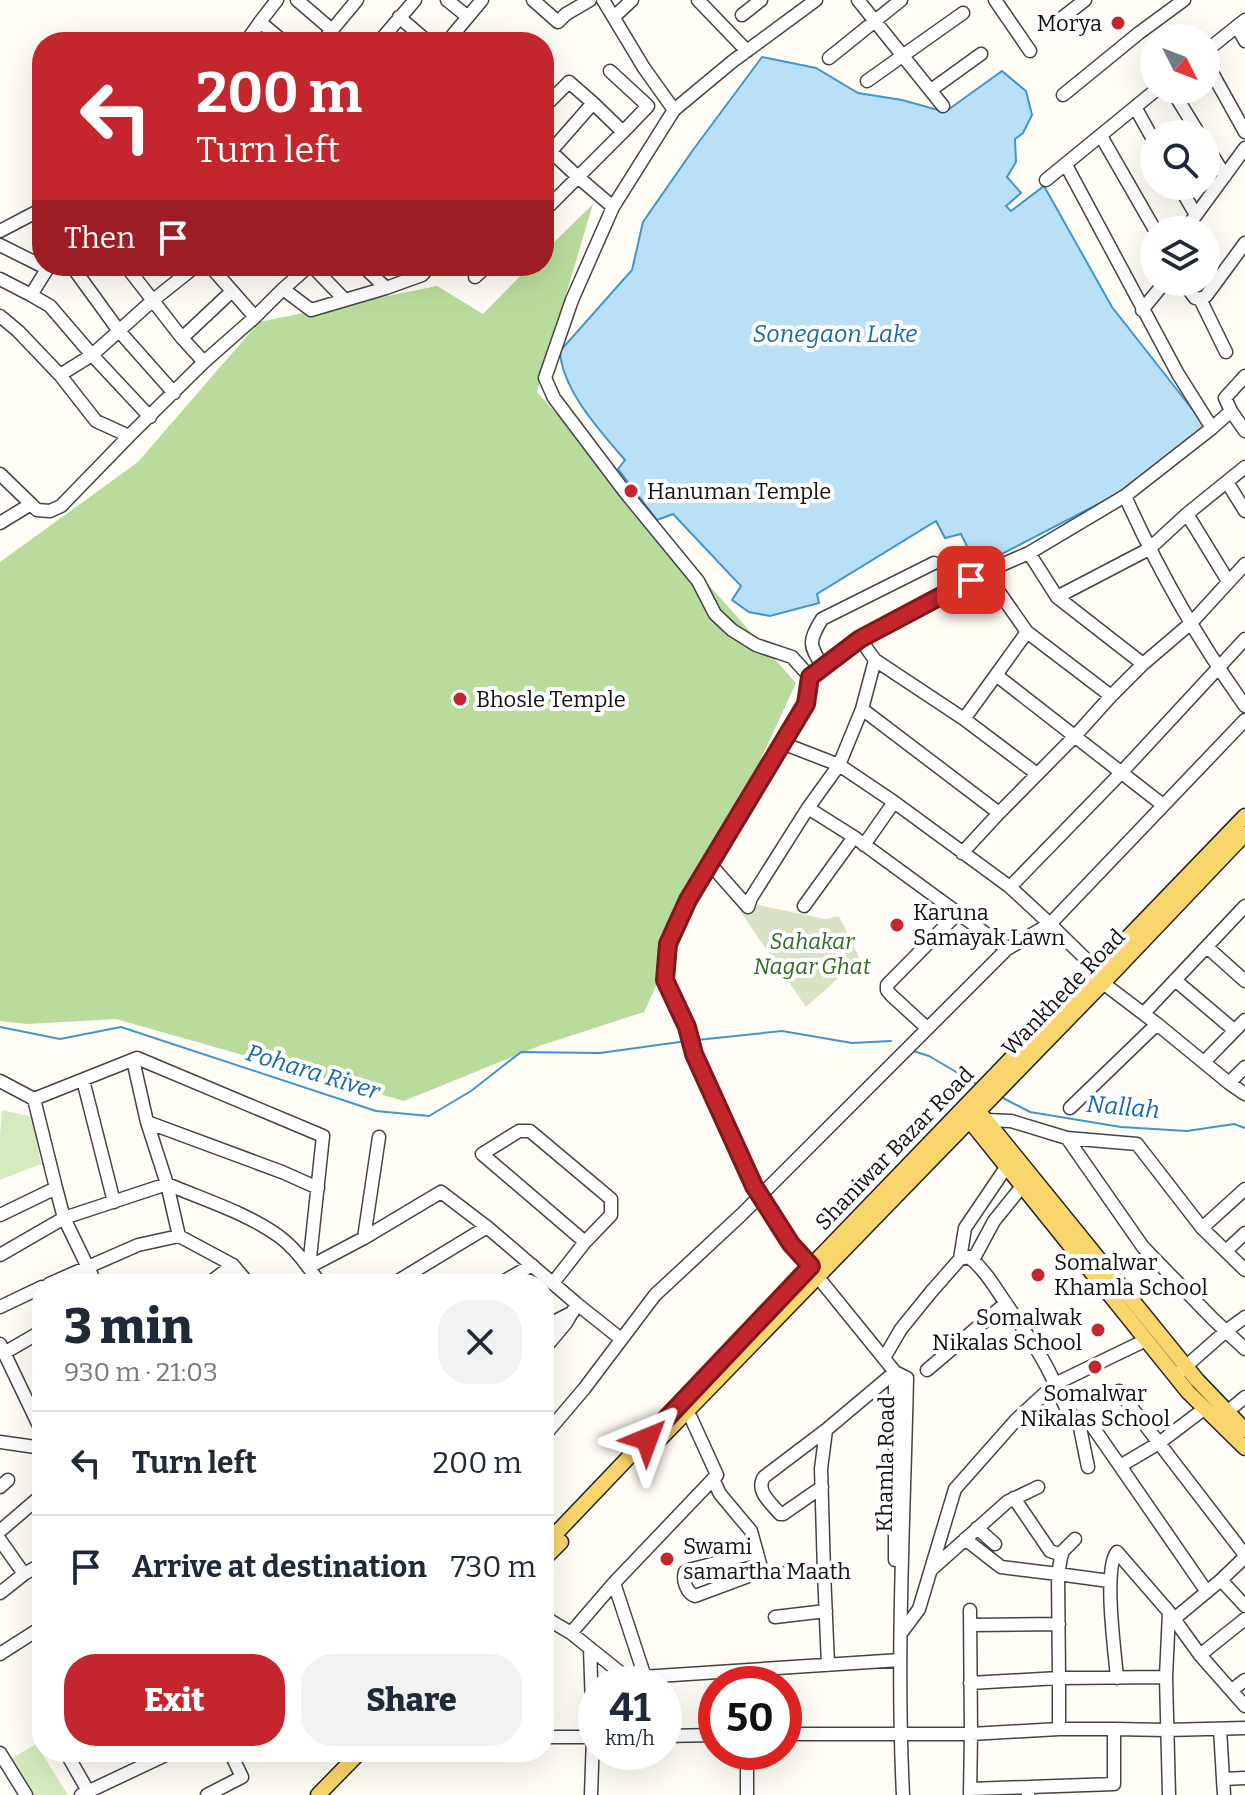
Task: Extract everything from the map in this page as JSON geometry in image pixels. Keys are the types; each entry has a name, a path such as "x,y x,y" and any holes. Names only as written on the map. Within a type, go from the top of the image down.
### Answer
{"main road":[{"path":"1100,977 1245,816"},
{"name":"Wankhede Road","path":"554,1549 686,1412 814,1271 973,1113 1100,977 1245,834"},
{"path":"973,1113 1007,1166 1146,1340 1245,1430"},
{"path":"973,1113 1180,1371 1204,1409 1245,1448"},
{"path":"554,1536 814,1271"},
{"path":"307,1795 338,1762"},
{"path":"318,1795 350,1762"}],"street":[{"path":"253,32 277,0"},
{"path":"297,0 332,30 357,0"},
{"path":"387,32 415,0"},
{"path":"447,0 468,17"},
{"path":"455,32 482,0"},
{"path":"533,0 558,22 590,0"},
{"path":"603,0 644,68 674,110"},
{"path":"614,17 632,0"},
{"path":"698,0 747,51"},
{"path":"742,15 761,0"},
{"path":"858,0 943,106"},
{"path":"829,58 901,0"},
{"path":"995,0 1030,51"},
{"path":"1053,25 1085,0"},
{"path":"1063,95 1184,0"},
{"path":"809,2 674,110 613,207 572,300 545,378 554,398 698,581 715,614 732,630 756,645 792,657 810,677"},
{"path":"867,81 963,13"},
{"path":"399,17 416,32"},
{"path":"260,22 272,32"},
{"path":"1220,40 1241,23 1245,41"},
{"path":"931,90 981,54"},
{"path":"554,202 648,106 610,71"},
{"path":"554,97 569,82 623,132"},
{"path":"1220,87 1245,132"},
{"path":"554,144 593,103"},
{"path":"1046,180 1140,103"},
{"path":"1135,107 1142,120"},
{"path":"1101,136 1147,216"},
{"path":"1187,200 1196,215 1245,148"},
{"path":"554,158 613,207"},
{"path":"1066,165 1142,310 1212,428"},
{"path":"1220,168 1225,176"},
{"path":"0,231 32,217"},
{"path":"1194,296 1200,299 1206,296 1245,243"},
{"path":"0,245 32,261"},
{"path":"31,295 40,276"},
{"path":"79,276 119,331 174,393"},
{"path":"133,276 204,362"},
{"path":"60,375 92,355 175,276"},
{"path":"218,276 255,317"},
{"path":"0,474 37,510 50,511 61,506 204,362 298,276"},
{"path":"320,276 345,300"},
{"path":"373,276 386,288"},
{"path":"283,289 311,310 386,288 409,276"},
{"path":"0,279 50,306 150,417"},
{"path":"182,338 231,292"},
{"path":"1142,310 1154,296"},
{"path":"1200,299 1226,352"},
{"path":"0,316 60,375 96,421 129,436"},
{"path":"1245,376 1225,398 1245,431"},
{"path":"822,1487 780,1514 761,1491 760,1484 764,1477 895,1372 791,1244 759,1195 694,1054 687,1027 665,980 668,944 688,900 806,704 810,677 860,639 985,572 1029,553 1125,496 1231,411"},
{"path":"1057,597 1149,549 1245,467"},
{"path":"1227,482 1245,511"},
{"path":"1125,496 1149,549 1191,623 1245,706"},
{"path":"0,523 31,504"},
{"path":"1187,514 1228,581"},
{"path":"1029,553 1057,597 1143,664"},
{"path":"823,667 811,648 812,636 822,619 934,563"},
{"path":"962,853 1111,696 1191,623 1245,564"},
{"path":"985,572 1027,632 1111,696"},
{"path":"964,719 1027,632"},
{"path":"860,639 875,660 964,719 1037,774"},
{"path":"1010,887 1245,639"},
{"path":"710,864 748,907 808,808 839,765 862,709 875,660"},
{"path":"996,675 1163,805"},
{"path":"862,709 999,813"},
{"path":"554,1424 655,1295 1007,949 1050,924 1245,720"},
{"path":"782,743 839,765 1010,887 1100,977 1245,1094"},
{"path":"804,906 894,802"},
{"path":"808,808 859,841 1007,949"},
{"path":"927,1028 891,995 887,985 958,913"},
{"path":"1144,1013 1242,914"},
{"path":"1207,947 1245,981"},
{"path":"1175,980 1234,1030"},
{"path":"1204,1062 1245,1020"},
{"path":"1070,1108 1157,1024"},
{"path":"34,1099 137,1058 323,1136 309,1267"},
{"path":"133,1060 179,1236"},
{"path":"1229,1083 1245,1067"},
{"path":"83,1080 114,1202"},
{"path":"0,1081 34,1099 64,1218 92,1274"},
{"path":"973,1113 1067,1138 1137,1144 1202,1228 1245,1270"},
{"path":"147,1122 318,1188"},
{"path":"554,1282 611,1215 611,1199 530,1131 519,1131 482,1154 585,1242"},
{"path":"364,1238 379,1137"},
{"path":"1067,1138 1143,1247 1245,1349"},
{"path":"1007,1166 965,1228 967,1260 989,1278 1038,1349 1067,1410 1075,1418 1088,1420 1207,1592"},
{"path":"0,1255 64,1218 167,1184 246,1217 281,1237 314,1274"},
{"path":"884,1358 901,1329 967,1260 1023,1185"},
{"path":"0,1215 56,1188"},
{"path":"1202,1228 1245,1189"},
{"path":"309,1267 441,1192 542,1274"},
{"path":"409,1274 487,1227"},
{"path":"1226,1251 1245,1233"},
{"path":"71,1274 138,1245 179,1236 233,1265 241,1274"},
{"path":"221,1274 233,1265"},
{"path":"516,1274 532,1265"},
{"path":"554,1284 575,1308 621,1339"},
{"path":"0,1307 32,1292"},
{"path":"927,1370 1006,1303"},
{"path":"554,1321 575,1308"},
{"path":"554,1337 575,1308"},
{"path":"1180,1371 1245,1317"},
{"path":"32,1335 2,1348 32,1400"},
{"path":"901,1633 919,1609 955,1489 1016,1420 1055,1384 1146,1340"},
{"name":"Khamla Road","path":"898,1661 907,1378 895,1372 898,1733 900,1795"},
{"path":"1119,1391 1245,1556 1207,1592 1172,1615"},
{"path":"1227,1412 1245,1397"},
{"path":"1120,1466 1159,1443 1204,1409"},
{"path":"571,1633 717,1475 686,1412"},
{"path":"1078,1418 1088,1467"},
{"path":"826,1430 821,1469 828,1665"},
{"path":"0,1442 32,1447"},
{"path":"713,1479 720,1494 751,1531 764,1572"},
{"path":"932,1569 1007,1502 1038,1487"},
{"path":"1014,1498 1050,1551 1062,1555"},
{"path":"0,1531 32,1504"},
{"path":"977,1528 995,1544"},
{"path":"965,1539 1001,1567 1109,1581"},
{"path":"1059,1729 1058,1574 1062,1555 1075,1539"},
{"path":"0,1540 24,1574"},
{"path":"757,1552 685,1572 688,1592 695,1596 764,1572 824,1572"},
{"path":"1117,1678 1109,1581 1114,1552 1119,1552 1172,1615 1200,1655 1245,1706"},
{"path":"0,1593 32,1570"},
{"path":"695,1600 764,1572"},
{"path":"1221,1580 1245,1606"},
{"path":"614,1583 641,1666"},
{"path":"970,1610 970,1792 1114,1790 1114,1729"},
{"path":"775,1617 826,1611"},
{"path":"1169,1795 1166,1677 1172,1615"},
{"path":"1200,1655 1245,1619"},
{"path":"554,1623 612,1666"},
{"path":"971,1625 1059,1624"},
{"path":"0,1654 32,1633"},
{"path":"590,1648 591,1666"},
{"path":"802,1669 898,1661"},
{"path":"970,1683 1166,1677"},
{"path":"1232,1690 1245,1680"},
{"path":"802,1734 1245,1728"},
{"path":"1220,1729 1224,1795"},
{"path":"554,1737 578,1737"},
{"path":"0,1753 26,1795"},
{"path":"71,1762 85,1793 151,1762"},
{"path":"207,1795 242,1777 235,1762"},
{"path":"591,1795 593,1770"},
{"path":"747,1770 747,1795"},
{"path":"1223,1779 1245,1778"}],"green space":[{"path":"593,204 537,392 796,683 644,1012 539,1046 404,1101 116,1019 27,1024 0,1021 0,562 138,462 259,322 437,286 483,314 520,276 554,276 554,242"},
{"name":"Sahakar Nagar Ghat","path":"759,905 825,919 839,916 860,959 806,1007 740,911"},
{"path":"2,1110 32,1117 41,1164 0,1180 0,1136"},
{"path":"32,1746 32,1762 47,1762 68,1795 31,1795 9,1760"}],"water":[{"name":"Sonegaon Lake","path":"762,57 816,68 858,93 902,100 945,112 1002,71 1026,91 1032,115 1023,133 1015,139 1016,162 1007,177 1021,193 1006,206 1011,211 1044,186 1112,307 1207,428 1131,487 977,567 961,534 945,538 936,521 817,594 819,603 770,616 749,612 732,600 741,586 673,514 657,520 618,469 625,460 575,395 562,366 560,351 632,270 643,222"}],"waterway":[{"name":"Pohara River","path":"0,1027 60,1039 121,1027 376,1111 429,1116 471,1091 521,1052 600,1053 687,1041"},
{"name":"Pohara River","path":"697,1040 782,1031 852,1043 891,1041"},
{"name":"Nallah","path":"913,1051 929,1056 975,1083"},
{"name":"Nallah","path":"1003,1098 1030,1112 1121,1127 1187,1131 1234,1124 1245,1128"}],"place":[{"name":"Morya","path":"1118,23"},
{"name":"Hanuman Temple","path":"631,491"},
{"name":"Bhosle Temple","path":"460,699"},
{"name":"Karuna Samayak Lawn","path":"897,925"},
{"name":"Somalwar Khamla School","path":"1038,1275"},
{"name":"Somalwak Nikalas School","path":"1098,1330"},
{"name":"Somalwar Nikalas School","path":"1095,1367"},
{"name":"Swami samartha Maath","path":"667,1559"}],"route":[{"path":"647,1439 811,1266 791,1244 754,1186 694,1054 687,1027 665,980 668,944 688,900 806,704 810,677 860,639 971,580"}]}
